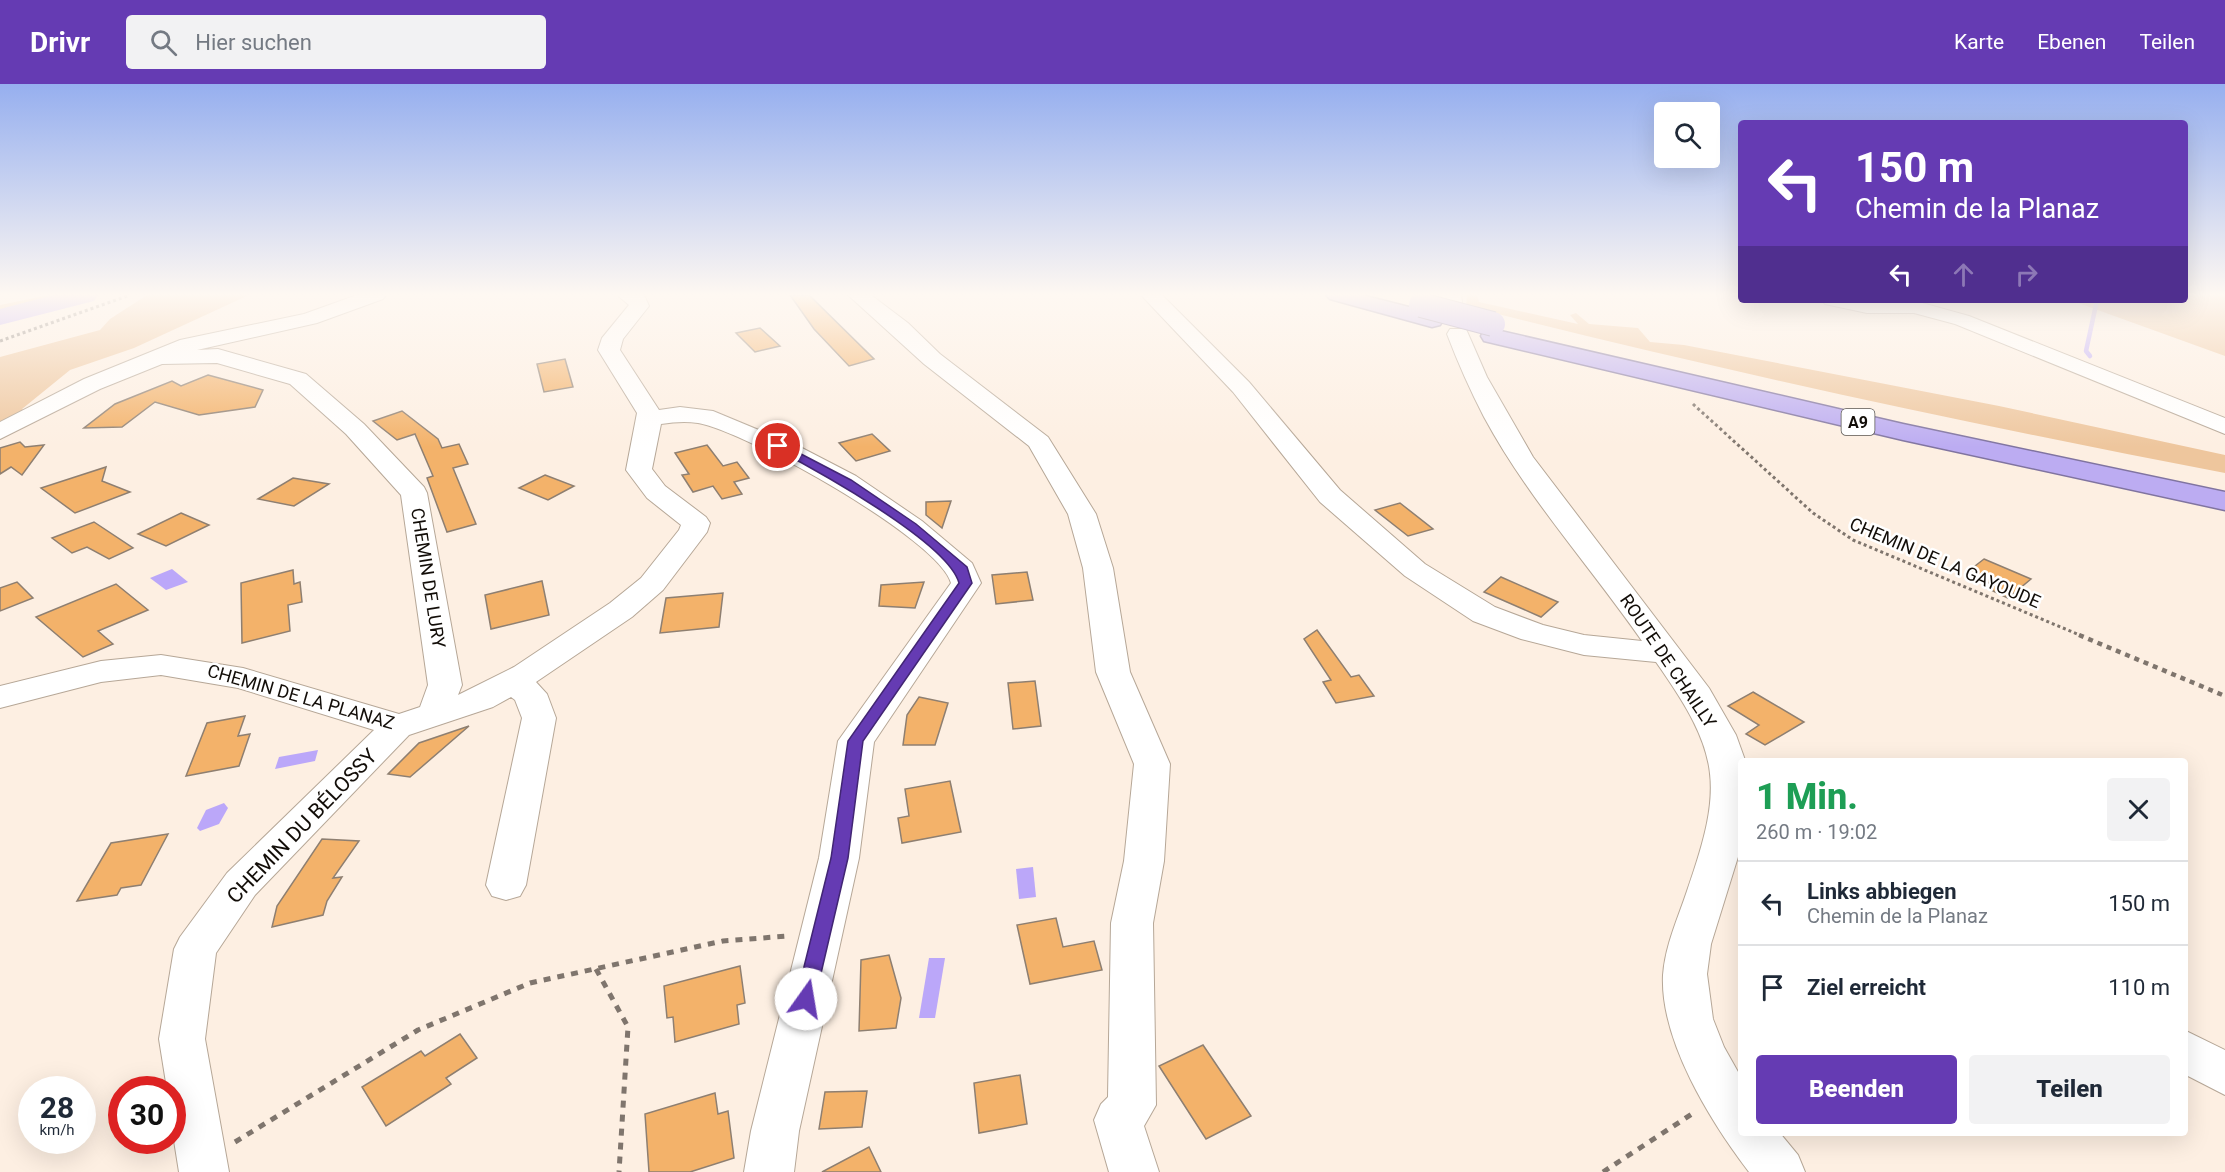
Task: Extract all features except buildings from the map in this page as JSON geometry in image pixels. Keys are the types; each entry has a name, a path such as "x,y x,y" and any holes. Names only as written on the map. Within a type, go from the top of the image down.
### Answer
{"highway":[{"name":"A9","path":"1556,346 1903,432 2225,501"},
{"name":"A9","path":"1565,346 2225,486"}],"street":[{"path":"0,432 92,384 193,346"},
{"path":"416,721 481,699 512,682 621,610 652,584 693,532 696,523 692,518 656,492 639,470 650,419 649,413 609,350 610,346"},
{"path":"918,346 932,359 1039,442 1082,514 1098,568 1113,672 1152,764 1144,861 1131,923 1132,1105 1118,1120 1134,1172"},
{"path":"1201,346 1241,387 1330,496 1415,570 1448,593 1484,614 1532,632 1584,645 1667,653"},
{"name":"ROUTE DE CHAILLY","path":"1460,346 1491,408 1518,451 1667,653 1710,719 1736,773 1727,825 1689,950 1685,980 1690,1015 1710,1071 1738,1116"},
{"path":"2025,346 2225,427"},
{"name":"CHEMIN DE LURY","path":"159,357 218,356 298,379 355,429 414,493 445,685 416,721"},
{"path":"650,419 680,414 704,416 793,453 847,482 903,520 962,569 966,583 856,741 839,858 775,1131 769,1172"},
{"name":"CHEMIN DE LA PLANAZ","path":"0,697 119,669 158,665 199,668 381,720 416,721"},
{"path":"506,885 539,718 530,694 512,682"},
{"name":"CHEMIN DU BÉLOSSY","path":"204,1172 182,1039 195,949 241,884 416,721"},
{"path":"2188,1052 2225,1074"},
{"path":"1751,1136 1780,1172"}],"path":[{"name":"CHEMIN DE LA GAYOUDE","path":"1683,400 1703,411 1813,513 1853,540 2225,696"},
{"path":"239,1139 417,1030 530,983 723,941 822,933"},
{"path":"596,969 628,1027 619,1172"},
{"path":"1603,1172 1683,1119"}],"shaded area":[{"path":"42,346 139,346 70,370 22,409 31,416 0,432 0,357"},
{"path":"1629,346 1688,346 1999,406 2225,455 2225,473 1939,416"},
{"path":"2197,346 2225,346 2225,356"},
{"path":"172,569 188,582 166,590 150,578"},
{"path":"318,750 315,761 275,769 279,757"},
{"path":"224,803 228,808 219,824 200,831 197,828 206,810"},
{"path":"1033,867 1036,897 1019,899 1016,869"},
{"path":"929,958 945,958 935,1018 919,1018"}],"waterway":[{"path":"2087,346 2086,351 2090,356"}],"route":[{"path":"778,446 847,482 912,527 962,569 966,583 856,741 839,858 806,999"}]}
